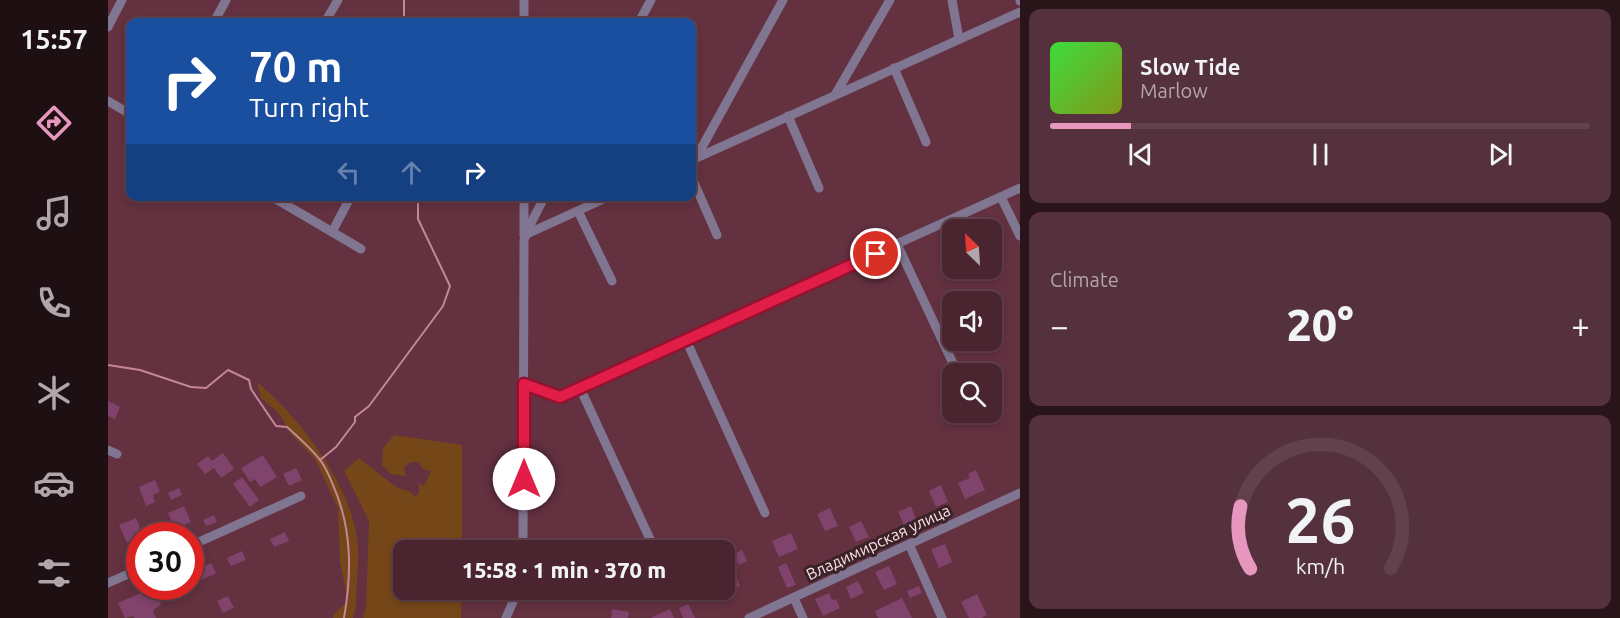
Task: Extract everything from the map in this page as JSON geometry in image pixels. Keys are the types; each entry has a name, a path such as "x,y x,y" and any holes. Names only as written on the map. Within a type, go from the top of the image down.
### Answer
{"street":[{"path":"108,27 122,0"},
{"path":"215,18 226,0"},
{"path":"328,18 338,0"},
{"path":"524,0 524,18"},
{"path":"641,18 651,0"},
{"path":"696,155 783,0"},
{"path":"835,95 890,0"},
{"path":"952,0 960,39"},
{"path":"696,158 1020,12"},
{"path":"894,68 926,142"},
{"path":"108,101 126,112"},
{"path":"788,116 819,188"},
{"path":"696,187 717,235"},
{"path":"524,384 560,397 1020,188"},
{"path":"1001,197 1020,236"},
{"path":"279,201 361,249"},
{"path":"332,232 348,201"},
{"path":"523,540 526,237 524,201"},
{"path":"526,237 543,201"},
{"path":"526,237 599,201"},
{"path":"578,211 612,281"},
{"path":"897,244 953,363"},
{"path":"686,340 765,513"},
{"path":"580,388 650,540"},
{"name":"Владимирская улица","path":"749,618 1020,493"},
{"path":"204,540 301,496"},
{"path":"909,544 942,618"},
{"path":"108,583 126,575"},
{"path":"794,598 803,618"},
{"path":"506,618 514,600"}],"shaded area":[{"path":"257,382 273,396 305,432 333,473 344,495 352,517 358,546 356,607 353,618 333,618 333,615 348,600 340,562 338,508 315,459 291,434 278,412 261,398"},
{"path":"394,435 462,445 462,540 393,540 393,600 461,600 461,618 363,618 366,608 369,521 344,471 359,458 396,487 411,492 415,497 419,493 419,483 424,486 431,471 423,469 418,462 411,462 404,467 406,476 391,474 382,465 383,448"}],"building":[{"path":"108,401 120,407 115,419 108,416"},
{"path":"223,453 234,469 221,478 214,468 205,474 197,464 208,456 212,461"},
{"path":"263,455 277,477 260,487 255,479 250,482 241,468"},
{"path":"296,468 302,480 289,486 283,474"},
{"path":"976,470 985,490 965,499 958,483 970,478 968,474"},
{"path":"242,477 259,500 250,507 233,484"},
{"path":"155,480 160,492 153,495 155,502 146,506 139,487"},
{"path":"941,485 948,502 936,507 929,491"},
{"path":"179,488 182,495 171,500 168,493"},
{"path":"184,506 191,522 172,522 168,513"},
{"path":"911,506 916,519 904,525 898,512"},
{"path":"830,508 838,526 825,531 817,514"},
{"path":"214,515 217,522 206,526 203,520"},
{"path":"136,518 138,522 126,522"},
{"path":"861,521 869,537 856,542 849,527"},
{"path":"126,522 126,541 119,525"},
{"path":"285,532 289,541 274,547 270,539"},
{"path":"791,533 798,549 779,557 772,541"},
{"path":"945,544 952,562 939,568 931,549"},
{"path":"742,550 747,561 739,565 735,554"},
{"path":"242,551 246,560 231,566 227,558"},
{"path":"211,563 216,573 204,579 204,566"},
{"path":"786,563 796,585 787,588 778,567"},
{"path":"889,566 897,584 884,590 875,572"},
{"path":"735,573 740,586 735,588"},
{"path":"858,581 864,593 851,599 846,587"},
{"path":"919,586 922,593 910,598 907,591"},
{"path":"829,593 832,600 836,599 840,608 823,616 815,599"},
{"path":"977,594 987,615 981,618 969,618 961,602"},
{"path":"228,596 234,608 223,613 217,601"},
{"path":"902,598 912,618 878,618 875,611"},
{"path":"126,600 160,600 161,604 153,611 156,618 134,618 133,616 125,618 118,603"},
{"path":"688,604 695,618 683,618 679,608"},
{"path":"612,609 629,612 628,618 611,618"},
{"path":"670,609 674,618 650,618"}],"waterway":[{"path":"404,0 404,18"},
{"path":"320,460 336,447 355,422 355,417 369,406 443,306 450,286 418,219 418,201"},
{"path":"108,365 140,370 191,387 206,388 228,370 249,380 251,389 276,426 287,427 309,447 324,466 333,485 344,517 349,550 344,618"}],"route":[{"path":"524,479 524,384 560,397 876,254"}]}
